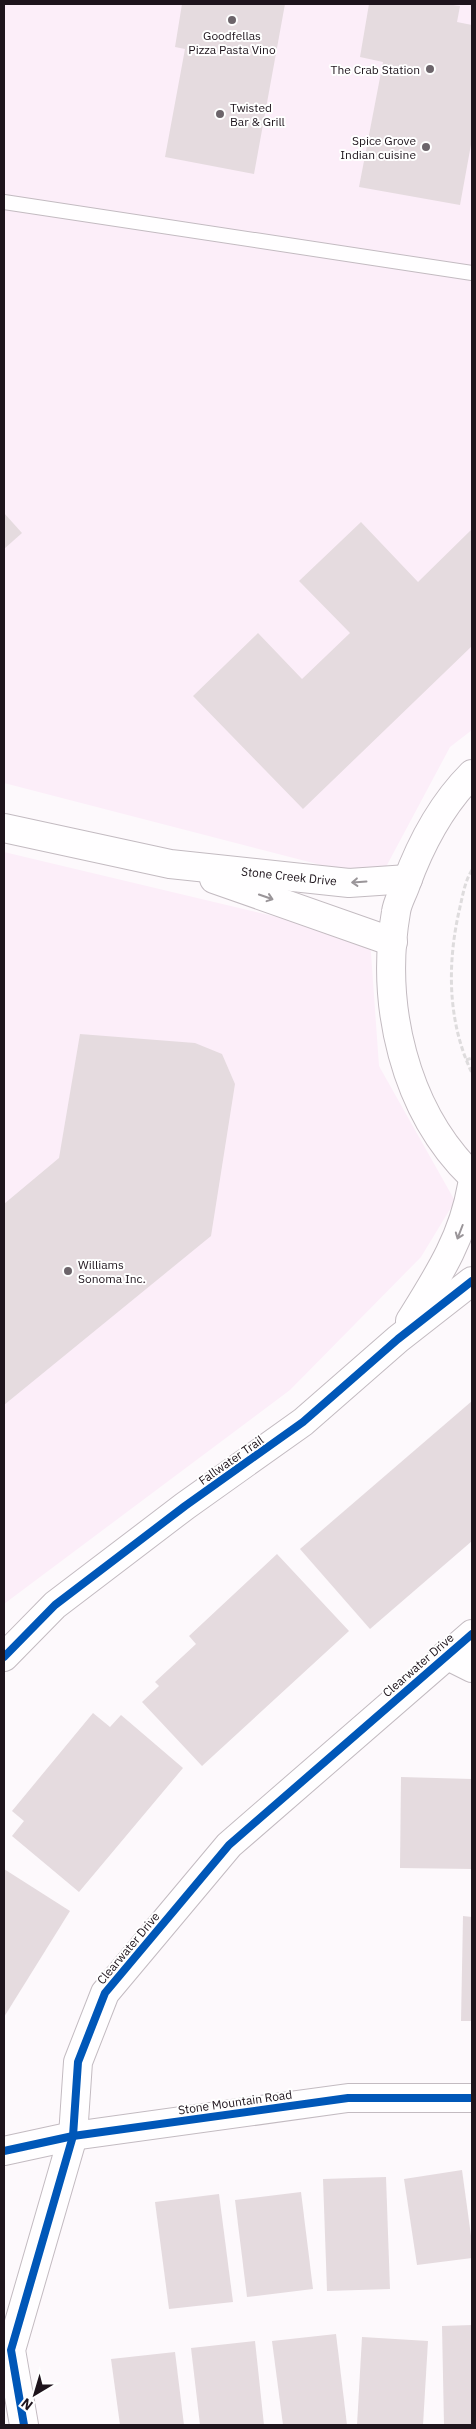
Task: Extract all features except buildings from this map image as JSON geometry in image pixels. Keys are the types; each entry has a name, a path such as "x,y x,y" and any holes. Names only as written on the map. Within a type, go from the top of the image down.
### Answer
{"street":[{"path":"472,774 454,793 424,841 408,879 396,911 391,977 399,1044 422,1106 458,1162 472,1176"},
{"name":"Stone Creek Drive","path":"4,828 170,864 349,883 408,879"},
{"name":"Stone Creek Drive","path":"170,864 393,942"},
{"name":"Fallwater Trail","path":"398,1339 432,1287 455,1245 467,1214 472,1185"},
{"name":"Fallwater Trail","path":"4,1657 55,1605 185,1506 303,1422 398,1339 472,1282"},
{"name":"Clearwater Drive","path":"24,2425 11,2350 72,2136 78,2062 105,1993 229,1845 472,1634"},
{"path":"446,1655 472,1668"},
{"name":"Stone Mountain Road","path":"4,2151 72,2136 348,2098 472,2098"}],"lane":[{"path":"4,202 472,273"}],"path":[{"path":"472,870 467,878 456,926 451,966 452,1010 466,1060 472,1073"},
{"path":"466,1060 472,1058"}],"shaded area":[{"path":"4,4 472,4 472,730 450,747 379,880 4,783"},
{"path":"4,852 370,939 379,1066 455,1201 421,1257 290,1390 4,1604"}],"cycle path":[{"path":"4,1657 55,1605 185,1506 303,1422 398,1339 472,1281"},
{"path":"24,2425 11,2350 73,2136 78,2062 105,1993 229,1845 472,1634"},
{"path":"4,2151 73,2136 348,2098 472,2098"}],"place":[{"name":"Goodfellas Pizza Pasta Vino","path":"232,20"},
{"name":"The Crab Station","path":"430,69"},
{"name":"Twisted Bar & Grill","path":"220,114"},
{"name":"Spice Grove Indian cuisine","path":"426,147"},
{"name":"Williams Sonoma Inc.","path":"68,1271"}]}
